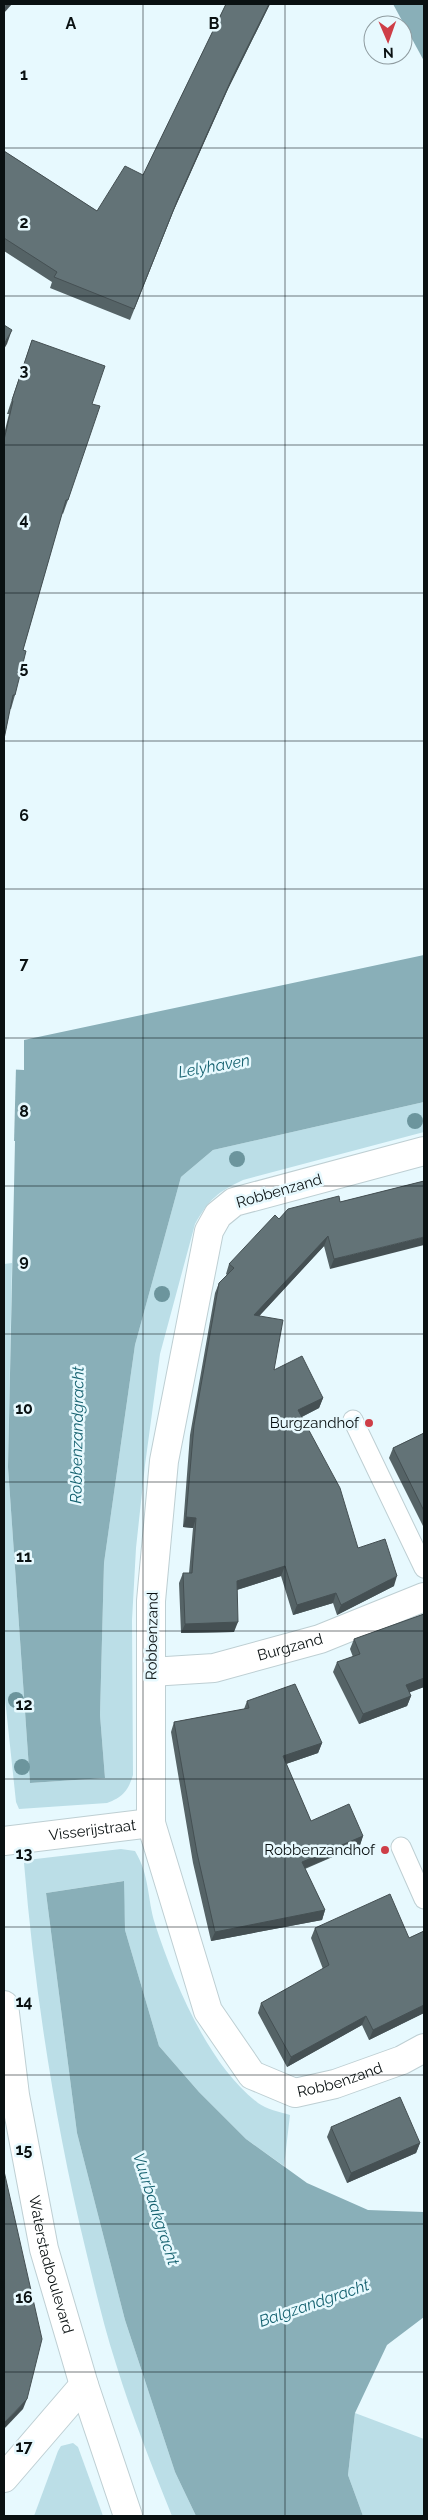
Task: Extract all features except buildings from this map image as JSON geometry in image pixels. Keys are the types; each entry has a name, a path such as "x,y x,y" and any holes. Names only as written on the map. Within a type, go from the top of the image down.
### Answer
{"street":[{"name":"Robbenzand","path":"424,1151 234,1202 218,1215 209,1231 164,1461 151,1602 151,1823 208,2011 252,2075 295,2094 335,2084 402,2060 424,2048"},
{"name":"Burgzand","path":"151,1672 214,1668 320,1638 424,1597"},
{"name":"Visserijstraat","path":"4,1841 151,1823"},
{"name":"Waterstadboulevard","path":"4,2005 15,2095 44,2249 84,2385 128,2516"},
{"path":"4,2478 84,2385"}],"lane":[{"path":"353,1420 424,1568"},
{"path":"401,1847 424,1899"}],"shaded area":[{"path":"424,1102 424,1132 243,1180 215,1197 195,1224 160,1354 145,1465 136,1548 132,1620 133,1775 124,1793 107,1803 19,1809 16,1802 4,1689 4,1264 12,1263 8,1467 30,1783 105,1778 100,1715 104,1563 135,1345 181,1177 213,1150"},
{"path":"121,1849 135,1851 140,1860 146,1878 152,1914 163,1947 183,1996 208,2045 240,2087 258,2103 269,2109 290,2115 284,2166 246,2139 199,2092 159,2046 125,1930 123,1881 46,1893 77,2133 125,2320 175,2472 196,2516 172,2516 135,2422 108,2336 86,2251 65,2155 40,2010 34,1961 24,1863 27,1860"},
{"path":"355,2413 424,2439 424,2516 363,2516 348,2475"},
{"path":"73,2443 78,2447 103,2516 34,2516 58,2451 61,2446"}],"water":[{"path":"393,4 424,4 424,61 413,41 413,15 399,15"},
{"path":"424,955 424,1102 213,1150 181,1177 135,1345 104,1563 100,1715 105,1778 30,1783 8,1467 15,1141 4,1141 4,1069 24,1070 24,1040"},
{"path":"124,1881 125,1930 159,2046 199,2092 246,2139 307,2183 368,2210 424,2212 424,2317 387,2345 355,2413 348,2475 363,2516 196,2516 175,2472 125,2320 77,2133 46,1893"}],"pier":[{"path":"4,1067 16,1067 14,1143 4,1143"}],"place":[{"name":"Burgzandhof","path":"369,1423"},
{"name":"Robbenzandhof","path":"385,1850"}],"water label":[{"name":"Lelyhaven","path":"214,1066"},
{"name":"Robbenzandgracht","path":"77,1435"},
{"name":"Vuurbaakgracht","path":"156,2209"},
{"name":"Balgzandgracht","path":"314,2303"}]}
